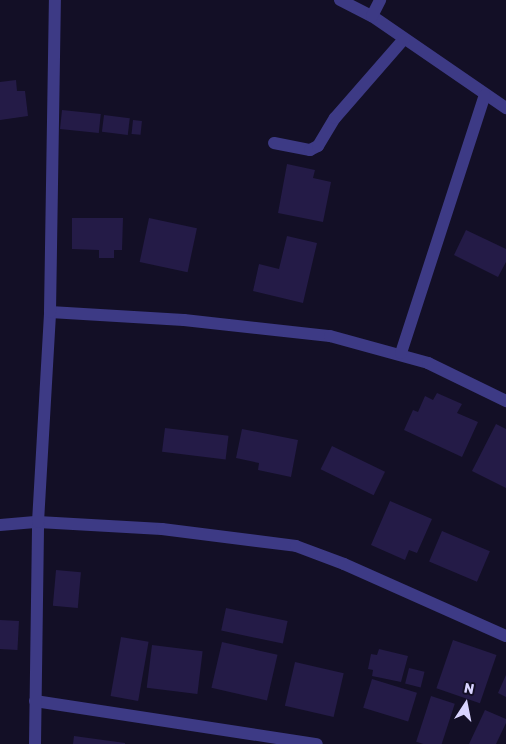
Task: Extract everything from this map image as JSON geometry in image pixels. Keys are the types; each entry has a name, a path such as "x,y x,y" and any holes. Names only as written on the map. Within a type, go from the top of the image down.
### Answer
{"street":[{"path":"35,744 38,522 50,312 55,0"},
{"path":"340,0 372,16 506,108"},
{"path":"372,16 380,0"},
{"path":"274,143 310,150 318,146 335,118 404,39"},
{"path":"401,353 485,94"},
{"path":"50,312 184,320 330,336 401,353 506,401"},
{"path":"0,525 38,522 162,529 296,546 344,564 506,636"},
{"path":"35,701 317,744"}],"building":[{"path":"16,80 17,91 25,91 28,116 0,120 0,82"},
{"path":"62,110 101,114 99,133 60,129"},
{"path":"104,115 130,118 128,135 102,132"},
{"path":"133,120 142,121 140,135 132,134"},
{"path":"287,164 315,170 313,178 331,182 323,222 278,213"},
{"path":"72,218 123,218 122,250 114,250 114,258 99,258 99,250 72,249"},
{"path":"149,218 197,228 188,272 140,262"},
{"path":"466,230 506,249 506,262 498,277 454,255"},
{"path":"287,236 317,243 303,303 253,291 259,264 279,269"},
{"path":"437,393 462,404 457,413 478,422 462,457 404,430 413,410 418,412 425,396 433,400"},
{"path":"496,424 506,429 506,488 472,471"},
{"path":"165,428 229,436 226,460 162,452"},
{"path":"242,429 298,440 291,477 258,470 259,463 236,458"},
{"path":"332,446 385,472 374,495 321,469"},
{"path":"390,501 432,519 417,553 409,550 405,560 371,545"},
{"path":"442,531 490,551 477,582 429,561"},
{"path":"56,570 81,572 78,608 53,606"},
{"path":"226,608 288,621 283,644 221,630"},
{"path":"0,620 19,621 17,650 0,649"},
{"path":"121,637 149,642 138,701 111,696"},
{"path":"453,640 496,655 480,703 436,688"},
{"path":"222,642 278,655 267,701 211,688"},
{"path":"152,645 203,651 197,694 147,688"},
{"path":"379,649 408,656 401,682 372,676 373,670 368,669 371,654 377,655"},
{"path":"295,662 344,673 334,717 285,706"},
{"path":"409,668 425,672 421,687 405,684"},
{"path":"506,675 506,697 498,693"},
{"path":"372,679 417,693 408,721 363,708"},
{"path":"431,696 455,704 442,744 423,744 416,742"},
{"path":"485,710 506,719 506,723 496,744 469,744"},
{"path":"74,736 125,743 125,744 73,744"}]}
